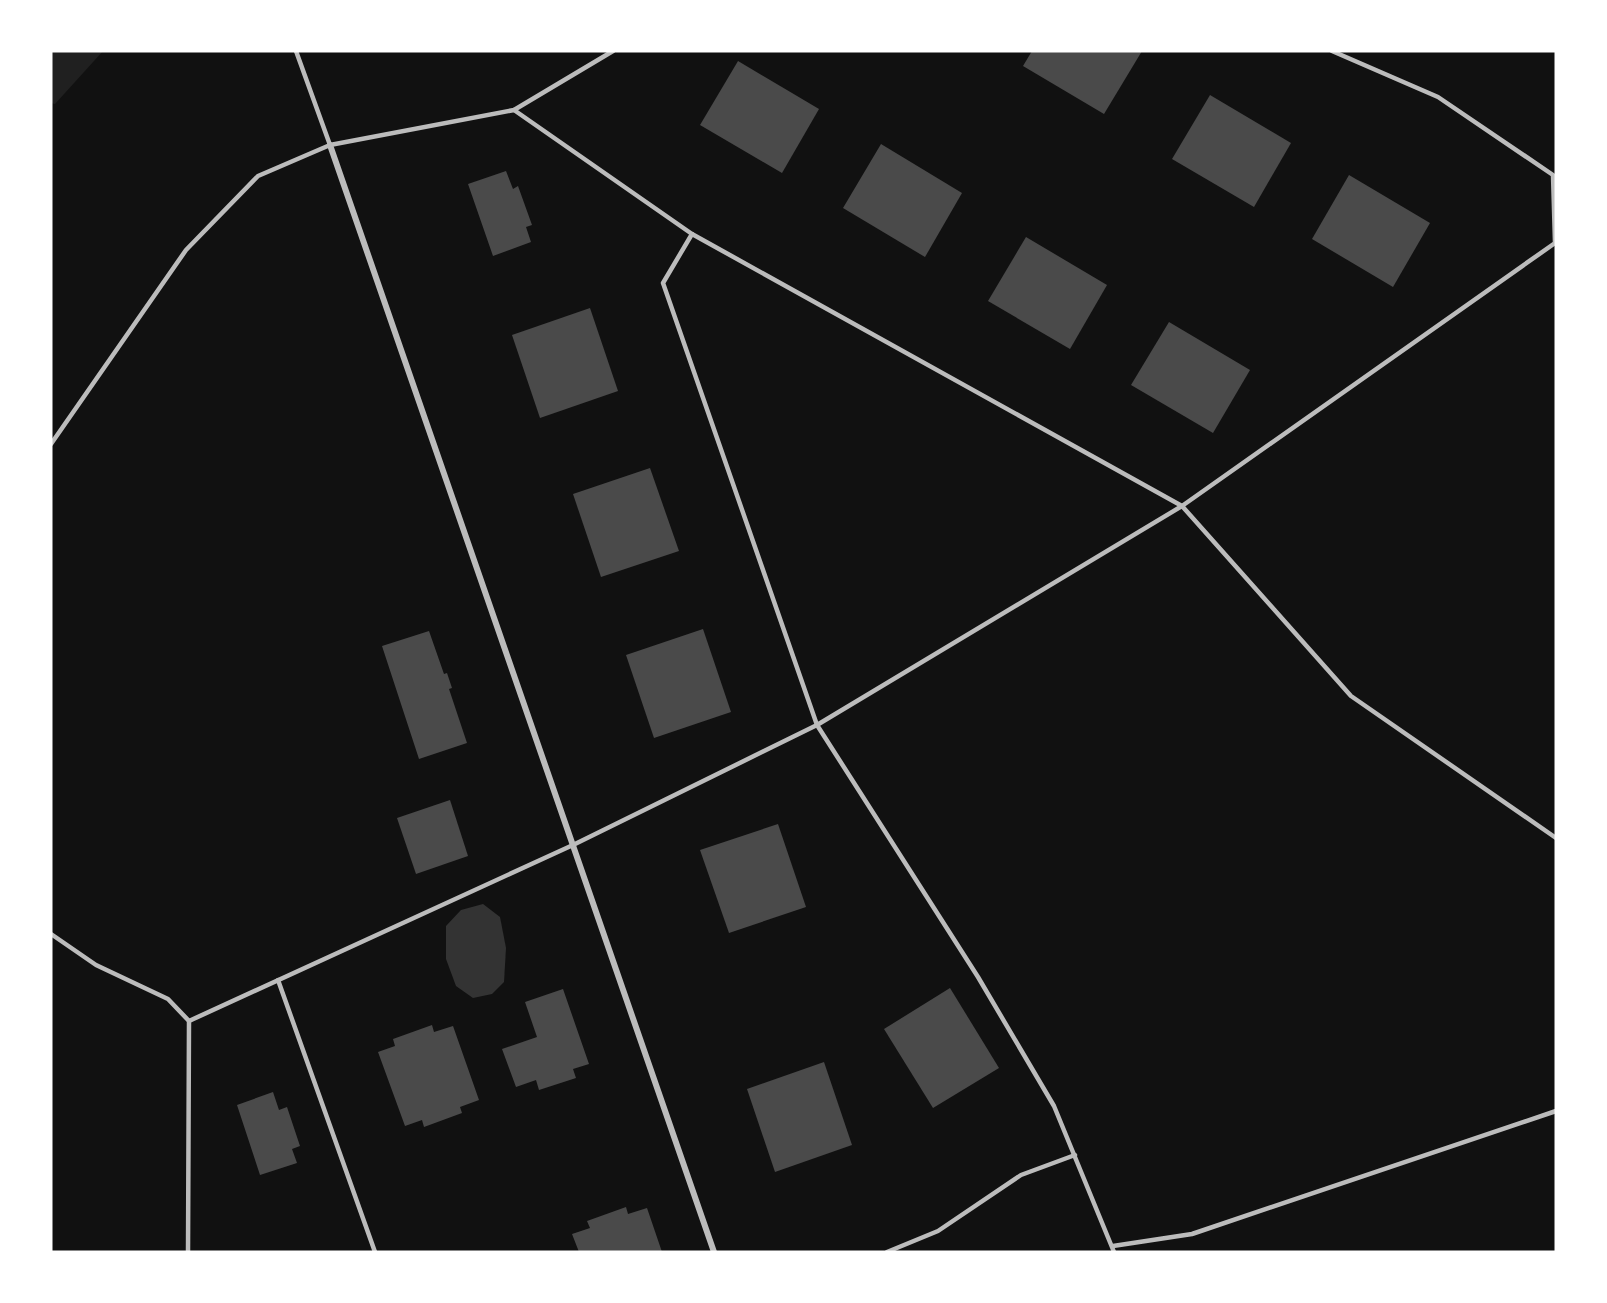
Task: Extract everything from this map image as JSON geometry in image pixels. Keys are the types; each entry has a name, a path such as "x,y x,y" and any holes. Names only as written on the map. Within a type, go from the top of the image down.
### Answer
{"street":[{"path":"330,145 714,1252"}],"lane":[{"path":"296,51 330,145"},
{"path":"51,444 186,250 258,176 330,145 514,110 613,51"},
{"path":"189,1021 573,845 817,725 1182,506 1556,243 1553,175 1438,97 1332,51"},
{"path":"514,110 692,234 1182,506 1351,696 1556,838"},
{"path":"692,234 663,283 817,725 978,977 1054,1106 1114,1249 1192,1234 1556,1111"},
{"path":"51,934 96,965 168,999 189,1021 188,1252"},
{"path":"278,980 375,1252"},
{"path":"887,1252 938,1231 1021,1175 1075,1155"}],"shaded area":[{"path":"51,51 103,51 55,104 51,103"},
{"path":"483,904 500,917 506,948 504,982 492,994 473,998 456,986 446,959 446,926 461,910"}],"building":[{"path":"1032,51 1142,51 1104,114 1023,66"},
{"path":"738,61 819,109 782,173 700,125"},
{"path":"1210,95 1291,143 1254,207 1172,159"},
{"path":"881,144 962,193 925,257 843,208"},
{"path":"506,171 513,189 518,186 532,225 526,227 531,242 493,256 468,184"},
{"path":"1349,175 1430,223 1393,287 1312,239"},
{"path":"1026,237 1107,285 1070,349 988,301"},
{"path":"590,308 618,391 540,418 512,335"},
{"path":"1169,322 1250,370 1213,433 1131,385"},
{"path":"650,468 679,551 601,577 573,494"},
{"path":"703,629 731,712 654,738 626,655"},
{"path":"429,631 444,674 447,673 452,688 449,689 467,743 419,759 382,646"},
{"path":"450,800 468,856 416,874 397,818"},
{"path":"778,824 806,907 729,933 700,850"},
{"path":"950,988 999,1068 933,1108 884,1029"},
{"path":"563,989 589,1064 573,1069 576,1078 539,1090 536,1080 516,1087 502,1049 537,1037 525,1002"},
{"path":"432,1025 434,1032 453,1026 479,1100 460,1107 462,1113 424,1127 422,1120 405,1126 378,1052 395,1046 393,1039"},
{"path":"824,1062 852,1145 775,1172 747,1089"},
{"path":"273,1092 279,1110 287,1107 300,1146 292,1149 297,1163 260,1175 237,1105"},
{"path":"626,1207 628,1214 647,1208 662,1252 579,1252 572,1234 590,1228 587,1221"}]}
